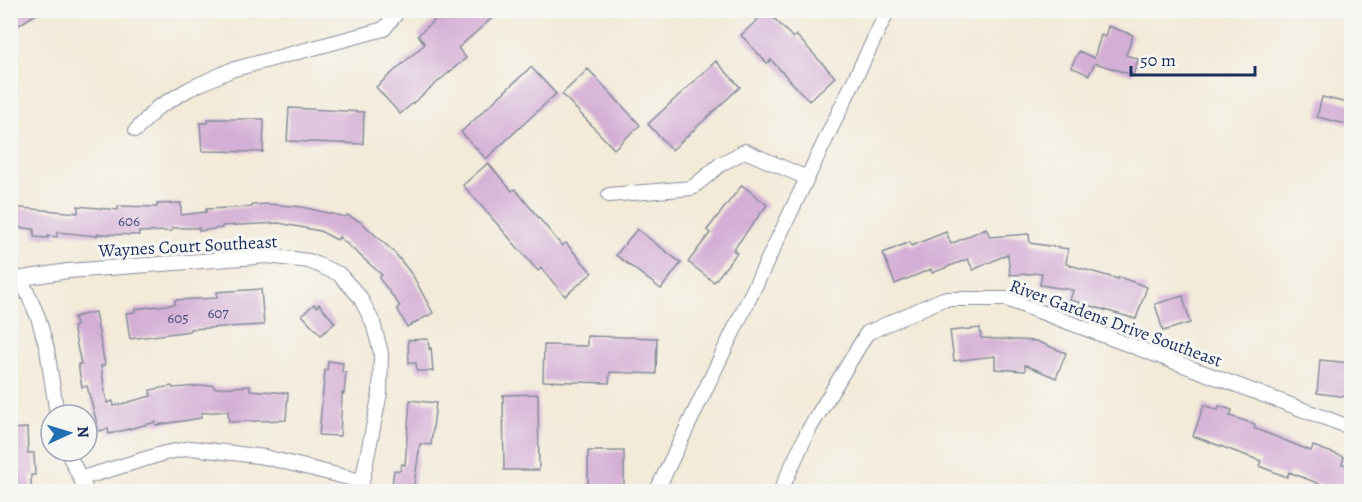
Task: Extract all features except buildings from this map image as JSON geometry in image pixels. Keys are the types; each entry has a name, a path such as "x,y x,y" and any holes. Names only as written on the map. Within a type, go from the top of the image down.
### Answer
{"street":[{"path":"136,130 157,108 231,70 384,29 399,10"},
{"path":"656,492 888,10"},
{"path":"609,195 692,188 721,164 745,151 807,178"},
{"name":"Waynes Court Southeast","path":"16,279 68,271 268,256 309,261 339,274 360,297 373,323 381,353 380,393 361,486"},
{"path":"16,279 38,317 47,349 55,403"},
{"name":"River Gardens Drive Southeast","path":"780,492 808,431 867,333 943,299 1006,299 1279,403 1352,428"},
{"path":"82,478 165,453 191,448 265,457 361,486"},
{"path":"74,463 87,492"}]}
